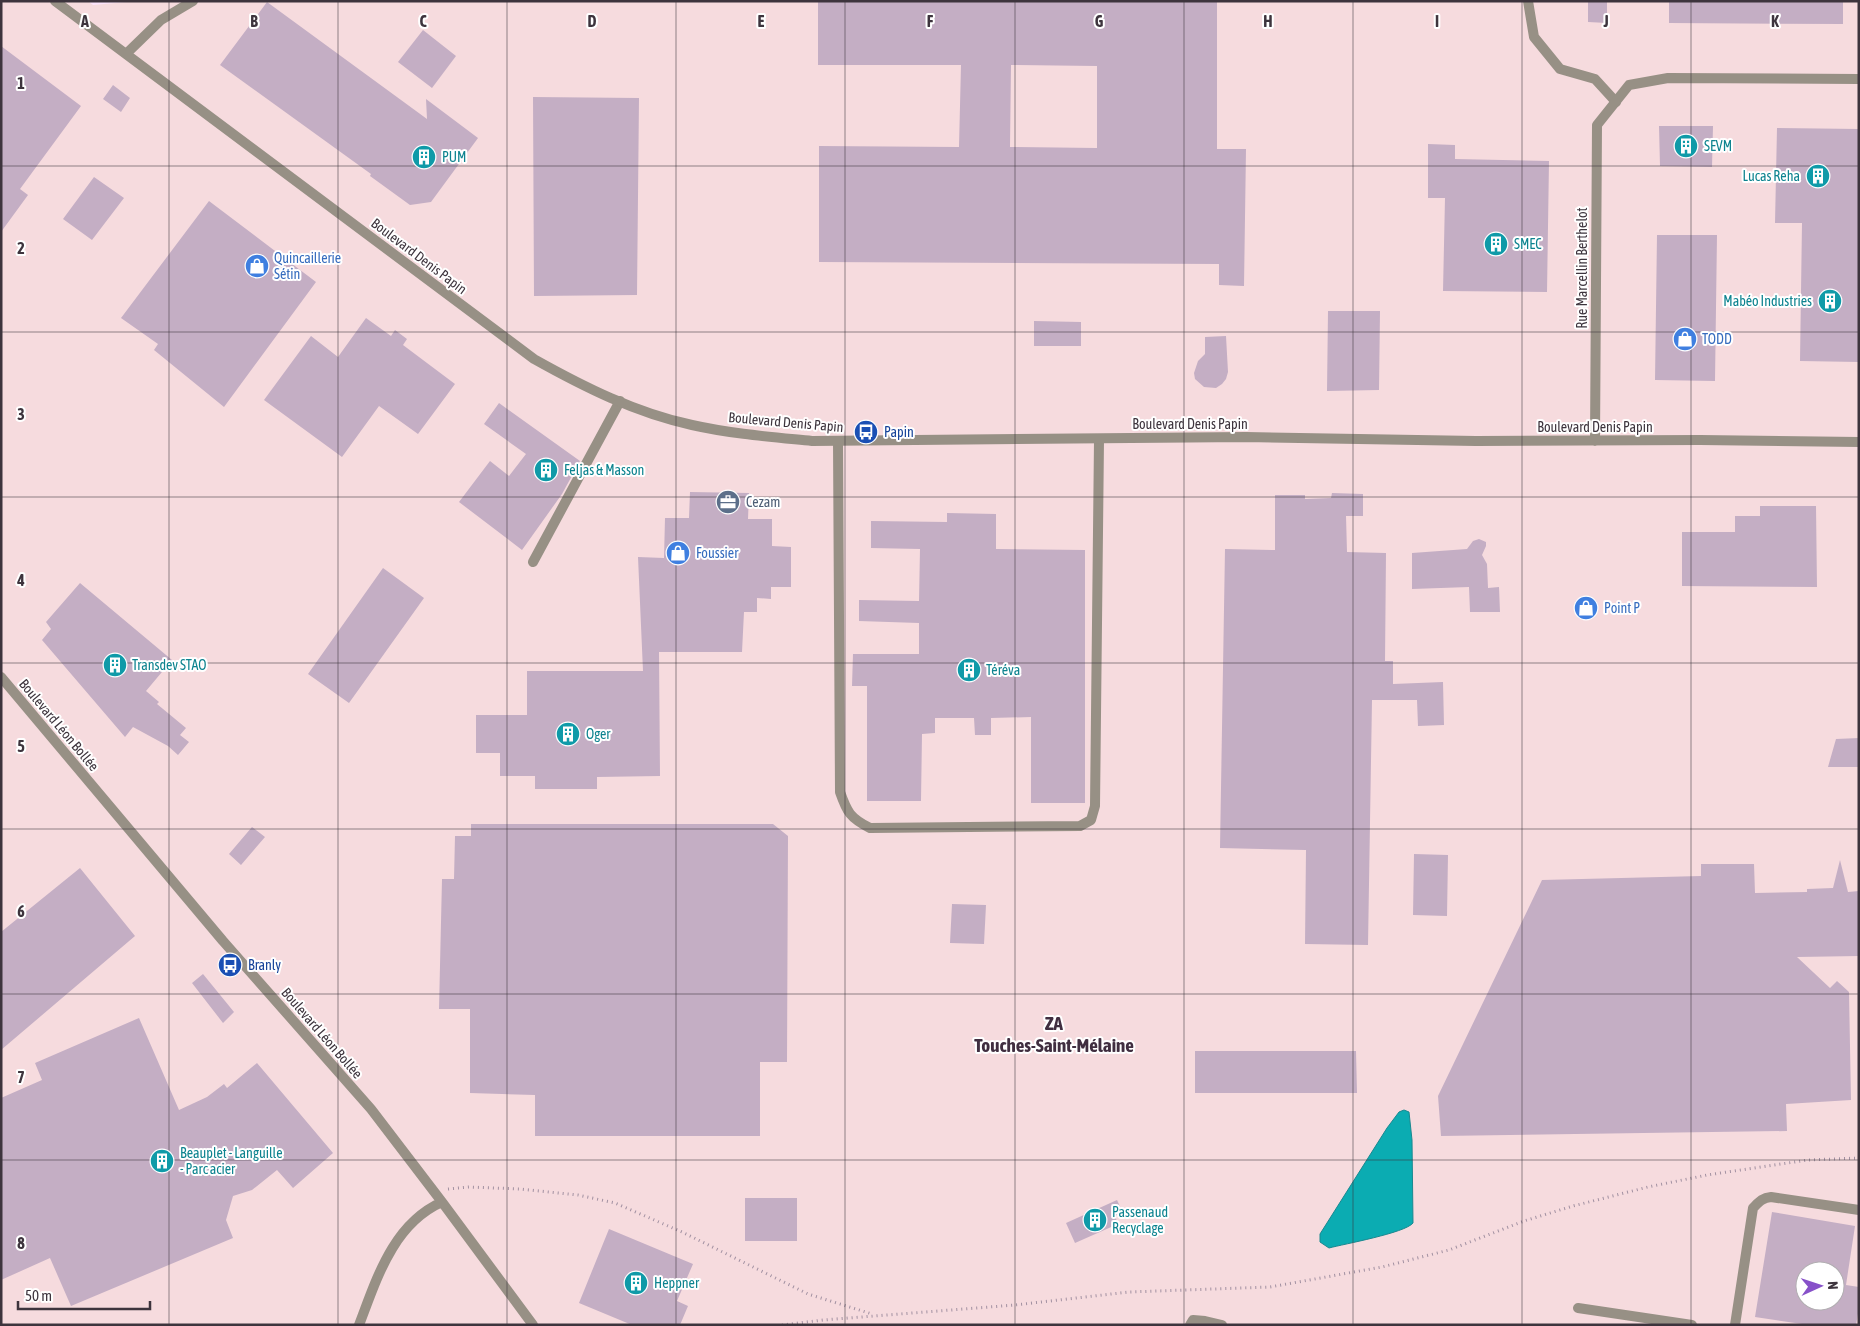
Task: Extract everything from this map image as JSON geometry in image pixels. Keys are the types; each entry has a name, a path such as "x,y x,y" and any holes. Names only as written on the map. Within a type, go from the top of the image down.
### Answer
{"street":[{"name":"Boulevard Denis Papin","path":"55,1 534,359 583,386 637,409 690,425 754,436 838,441 1099,440 1143,437 1246,437 1859,442"},
{"path":"126,54 161,20 193,1"},
{"path":"1528,1 1534,37 1560,69 1595,79 1616,102"},
{"name":"Rue Marcellin Berthelot","path":"1596,441 1597,125 1629,86 1668,78 1859,78"},
{"path":"533,562 620,401"},
{"path":"838,441 840,792 845,807 854,820 870,828 1080,826 1091,820 1095,806 1099,440"},
{"name":"Boulevard Léon Bollée","path":"1,677 223,941 370,1109 533,1325"},
{"path":"1735,1325 1754,1208 1760,1201 1771,1197 1859,1210"},
{"path":"359,1325 390,1251 407,1226 432,1207 442,1202"},
{"path":"1578,1308 1692,1325"},
{"path":"1190,1325 1193,1320 1222,1325"}],"path":[{"path":"782,1325 1015,1305 1129,1292 1270,1287 1382,1267 1449,1250 1524,1221 1573,1206 1648,1187 1707,1175 1808,1160 1859,1158"},
{"path":"433,1190 469,1187 520,1189 578,1195 615,1202 725,1252 808,1294 875,1316"}],"shaded area":[{"path":"1,1 88,1 93,5 138,1 1859,1 1859,1325 1,1325"}],"water":[{"path":"1404,1110 1409,1112 1412,1140 1413,1223 1399,1231 1329,1248 1320,1242 1320,1234 1387,1128 1399,1112"}],"building":[{"path":"818,1 1217,1 1217,149 1246,149 1244,286 1219,285 1219,264 819,262 819,146 959,147 961,65 818,65","holes":["1011,65 1097,66 1097,148 1010,147"]},
{"path":"1588,1 1607,1 1607,23 1588,22"},
{"path":"1669,1 1843,1 1843,24 1669,23"},
{"path":"267,2 427,119 426,99 478,138 431,202 410,205 370,176 371,174 220,65"},
{"path":"423,30 456,56 432,88 398,62"},
{"path":"1,46 81,106 20,189 28,195 1,232"},
{"path":"113,85 130,98 121,112 103,99"},
{"path":"533,97 639,98 637,295 534,296"},
{"name":"SEVM","path":"1659,126 1713,126 1712,167 1660,166"},
{"path":"1777,128 1859,129 1859,362 1800,361 1802,223 1775,223"},
{"name":"SMEC","path":"1428,144 1455,145 1455,159 1549,161 1547,292 1443,291 1445,198 1428,198"},
{"path":"94,177 124,198 92,240 63,219"},
{"path":"209,201 316,282 224,407 154,350 158,344 121,318"},
{"name":"TODD","path":"1657,235 1717,235 1715,381 1655,380"},
{"path":"1328,311 1380,311 1379,390 1327,391"},
{"path":"366,318 391,336 395,330 407,339 403,345 455,384 418,434 379,406 342,457 264,400 311,336 338,357"},
{"path":"1034,321 1081,322 1081,346 1034,346"},
{"path":"1226,336 1228,372 1226,379 1216,388 1204,387 1195,379 1194,373 1198,361 1205,354 1205,337"},
{"name":"Feljas & Masson","path":"499,403 580,461 562,494 522,550 459,502 490,461 509,476 526,454 484,424"},
{"path":"690,492 749,493 748,519 772,519 772,546 791,547 791,587 771,587 771,599 757,598 757,612 744,612 742,652 659,652 660,776 597,777 597,789 535,789 535,776 500,776 500,753 476,753 476,715 527,715 527,671 643,671 638,557 664,558 665,518 689,518"},
{"path":"1332,493 1363,494 1363,516 1346,516 1347,552 1386,553 1385,661 1393,661 1393,684 1443,682 1444,725 1418,726 1417,700 1372,700 1368,945 1305,944 1306,850 1220,848 1225,549 1275,550 1275,495 1305,495 1305,499 1331,498"},
{"path":"1760,506 1816,506 1817,587 1682,586 1682,532 1735,532 1735,516 1760,516"},
{"name":"Téréva","path":"947,513 996,514 996,549 1085,550 1085,803 1031,803 1031,717 991,718 991,735 975,735 974,718 935,718 935,733 922,734 921,801 867,801 867,686 852,686 853,654 919,654 919,623 859,621 859,600 919,601 920,549 871,548 871,521 947,522"},
{"path":"1479,539 1486,542 1482,555 1487,564 1488,588 1499,587 1500,612 1470,612 1469,587 1412,589 1412,553 1467,549 1473,541"},
{"path":"383,568 424,598 349,703 308,674"},
{"name":"Transdev STAO","path":"80,583 172,660 146,691 159,702 157,704 186,728 180,735 189,742 178,755 168,746 133,727 125,737 42,640 51,629 46,622"},
{"path":"1859,738 1859,767 1828,767 1836,739"},
{"path":"471,824 773,824 788,836 787,1062 760,1062 760,1136 535,1136 535,1095 470,1093 470,1009 439,1009 442,879 454,879 455,836 471,836"},
{"path":"252,827 265,837 241,865 229,854"},
{"path":"1414,854 1448,855 1447,916 1413,915"},
{"path":"1840,860 1848,892 1859,891 1859,956 1797,957 1830,988 1837,981 1849,992 1851,1100 1786,1104 1787,1131 1441,1136 1438,1096 1542,880 1701,876 1701,864 1754,864 1755,893 1807,892 1807,889 1833,888"},
{"path":"80,868 135,936 1,1050 1,932"},
{"path":"952,904 986,905 984,944 950,943"},
{"path":"203,974 234,1012 223,1023 192,983"},
{"name":"Beauplet - Languille - Parc acier","path":"139,1018 179,1110 207,1097 224,1084 227,1088 257,1063 333,1153 293,1188 277,1170 252,1190 233,1196 226,1220 233,1238 71,1306 50,1258 1,1280 1,1098 42,1080 35,1063"},
{"path":"1195,1051 1356,1051 1357,1093 1195,1093"},
{"path":"745,1198 797,1198 797,1241 745,1241"},
{"name":"Passenaud Recyclage","path":"1117,1200 1123,1213 1115,1216 1118,1224 1075,1243 1066,1223"},
{"path":"1772,1212 1855,1226 1846,1285 1859,1287 1859,1308 1856,1325 1809,1325 1755,1317"},
{"name":"Heppner","path":"609,1229 693,1264 677,1301 688,1306 680,1325 632,1325 579,1303"}],"place":[{"name":"SEVM","path":"1686,146"},
{"name":"PUM","path":"424,157"},
{"name":"Lucas Reha","path":"1818,176"},
{"name":"SMEC","path":"1496,244"},
{"name":"Quincaillerie Sétin","path":"257,266"},
{"name":"Mabéo Industries","path":"1830,301"},
{"name":"TODD","path":"1685,339"},
{"name":"Papin","path":"866,432"},
{"name":"Feljas & Masson","path":"546,470"},
{"name":"Cezam","path":"728,502"},
{"name":"Foussier","path":"678,553"},
{"name":"Point P","path":"1586,608"},
{"name":"Transdev STAO","path":"115,665"},
{"name":"Téréva","path":"969,670"},
{"name":"Oger","path":"568,734"},
{"name":"Branly","path":"230,965"},
{"name":"Beauplet - Languille - Parc acier","path":"162,1161"},
{"name":"Passenaud Recyclage","path":"1095,1220"},
{"name":"Heppner","path":"636,1283"}],"district":[{"name":"ZA Touches-Saint-Mélaine","path":"1054,1034"}]}
